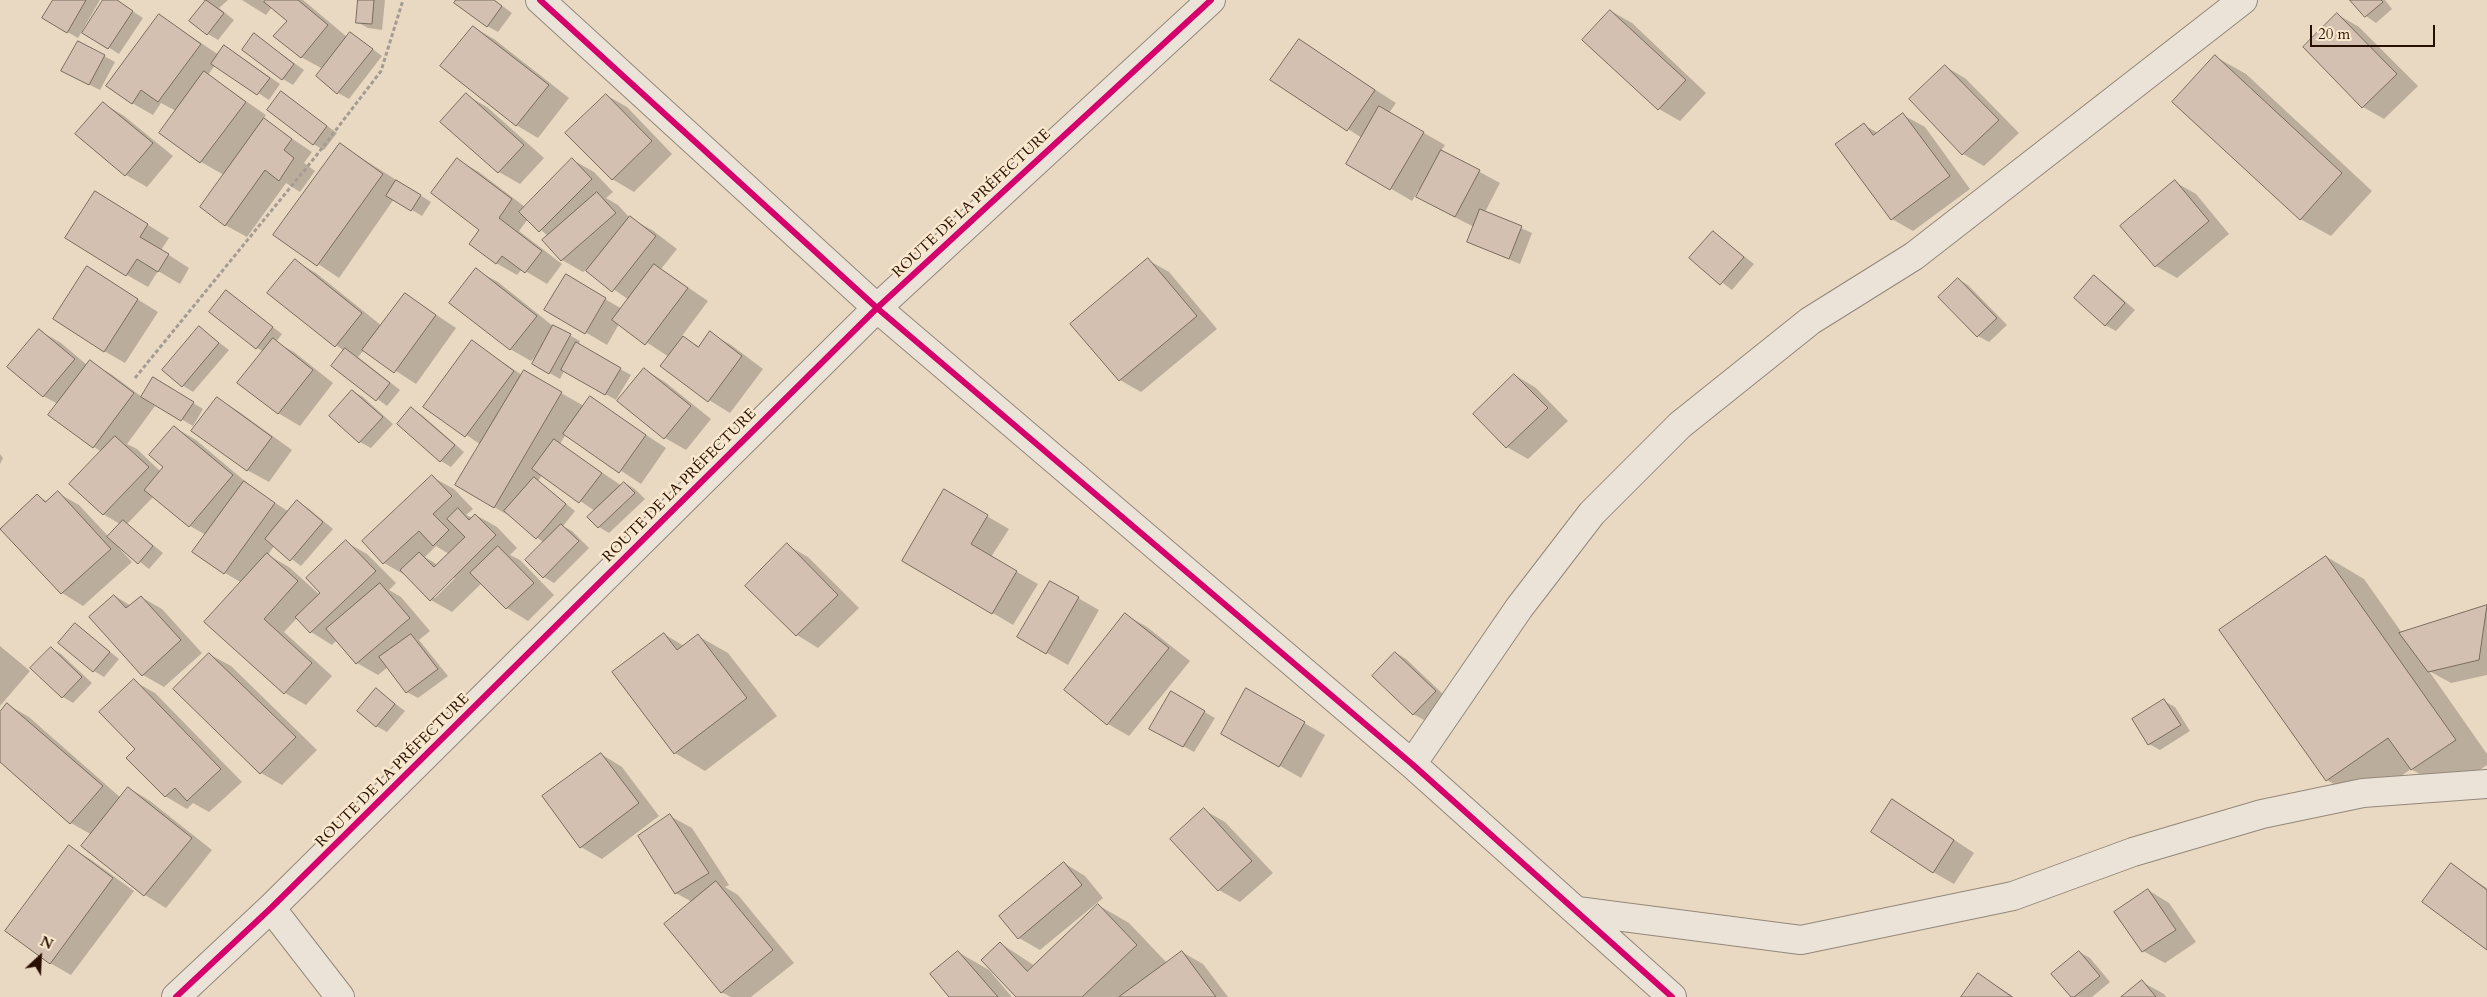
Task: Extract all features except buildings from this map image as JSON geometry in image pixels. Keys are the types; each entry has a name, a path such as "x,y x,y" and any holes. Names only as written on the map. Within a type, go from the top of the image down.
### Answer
{"street":[{"path":"540,0 878,308 1412,764 1672,997"},
{"name":"ROUTE DE LA PRÉFECTURE","path":"176,997 272,908 878,308 1211,0"},
{"path":"1412,764 1519,608 1592,513 1680,425 1810,321 1914,256 2243,0"},
{"path":"1577,911 1801,940 2013,896 2133,852 2262,814 2363,793 2487,784"},
{"path":"272,908 340,997"}],"path":[{"path":"134,378 316,156 381,71 402,0"}],"cycle path":[{"path":"540,0 877,308 1412,764 1672,997"},
{"path":"176,997 271,908 877,308 1211,0"}]}
